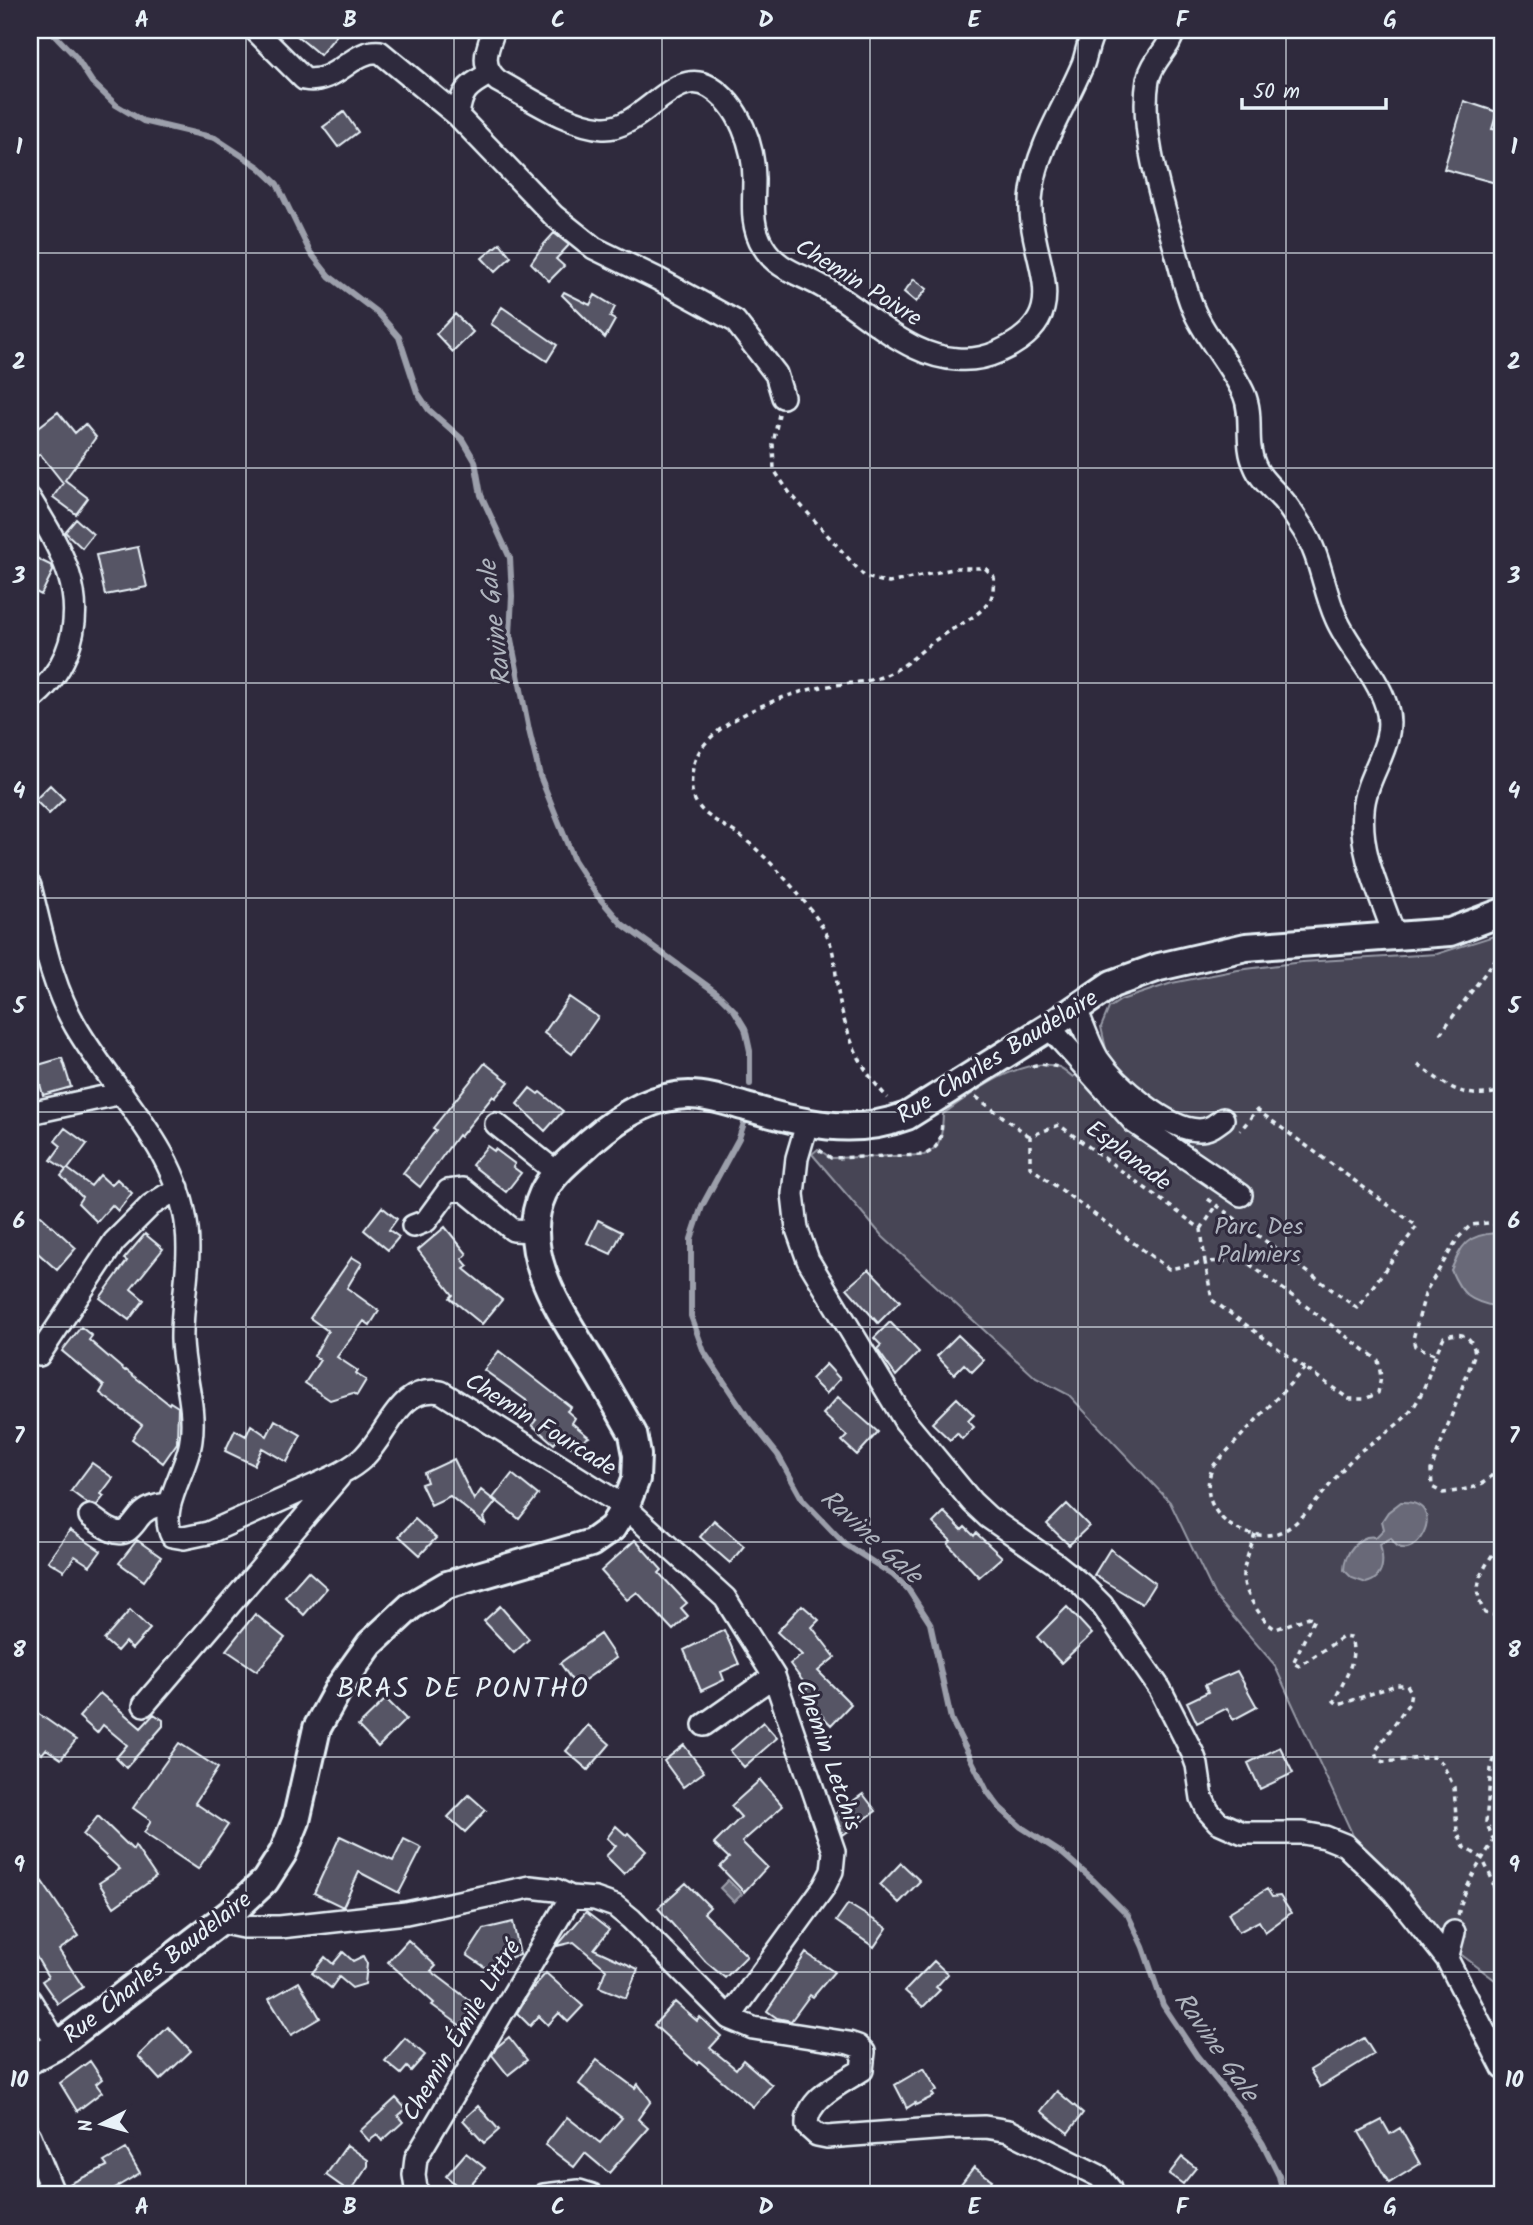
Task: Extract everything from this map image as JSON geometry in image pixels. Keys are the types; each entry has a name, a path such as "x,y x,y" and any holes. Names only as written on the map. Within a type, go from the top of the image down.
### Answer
{"main road":[{"name":"Rue Charles Baudelaire","path":"30,2060 58,2045 219,1922 265,1881 283,1853 296,1821 317,1728 340,1686 370,1644 411,1606 447,1585 591,1543 612,1528 625,1507 636,1479 637,1455 633,1434 559,1309 544,1277 535,1231 535,1217 543,1193 556,1172 606,1128 647,1104 687,1095 712,1098 807,1124 850,1128 884,1125 907,1116 1112,984 1194,958 1246,947 1450,932 1503,912"}],"street":[{"path":"255,30 304,79 313,81 325,79 366,53 380,52 458,116 554,216 594,248 735,321 776,374 783,397"},
{"path":"458,116 460,97 469,86 489,74 484,57 494,30"},
{"name":"Chemin Poivre","path":"489,74 570,119 606,128 637,118 681,85 694,82 710,87 722,96 745,133 753,165 752,206 755,227 763,246 777,263 822,286 918,349 942,357 964,360 985,358 1017,344 1041,318 1045,293 1032,219 1031,194 1047,137 1083,62 1095,30"},
{"path":"1174,30 1170,43 1152,67 1148,81 1150,144 1159,189 1193,310 1244,394 1250,417 1249,447 1255,468 1284,501 1305,531 1319,562 1335,618 1386,705 1390,722 1388,740 1366,791 1363,830 1370,869 1395,938"},
{"path":"30,499 68,568 75,598 72,640 64,660 51,681 30,700"},
{"path":"30,886 62,1000 88,1047 151,1134 178,1188 188,1244 182,1338 192,1422 188,1460 169,1504 144,1512 130,1529 114,1532 90,1516"},
{"path":"1076,1009 1100,1061 1139,1102 1177,1126 1198,1130 1211,1128 1223,1119"},
{"path":"1049,1027 1135,1123 1235,1191"},
{"path":"30,1113 122,1093"},
{"path":"496,1124 556,1172"},
{"path":"807,1124 797,1158 793,1194 801,1239 808,1260 905,1421 972,1502 988,1517 1056,1564 1102,1605 1160,1689 1193,1754 1202,1798 1217,1822 1243,1833 1303,1833 1325,1837 1345,1845 1392,1891 1447,1959 1503,2067"},
{"path":"39,1354 114,1242 151,1205 178,1188"},
{"path":"413,1226 426,1221 448,1191 463,1189 513,1230 535,1231"},
{"name":"Chemin Fourcade","path":"169,1504 172,1536 197,1536 343,1472 363,1458 386,1431 404,1402 420,1392 430,1391 441,1392 625,1507"},
{"path":"144,1705 343,1472"},
{"name":"Chemin Letchis","path":"625,1507 725,1598 743,1622 774,1676 834,1851 832,1871 824,1887 729,2018"},
{"path":"704,1725 774,1676"},
{"path":"219,1922 243,1927 280,1927 406,1913 530,1887 556,1890 571,1897 595,1899 615,1906 631,1919 729,2018 753,2028 849,2043 864,2052 862,2070 816,2101 808,2112 807,2126 817,2135 827,2137 948,2127 985,2127 1009,2131 1098,2176 1112,2195"},
{"name":"Chemin Émile Littré","path":"418,2195 414,2175 416,2158 571,1897"},
{"path":"1447,1959 1454,1932"},
{"path":"30,2000 58,2045"},
{"path":"30,2136 54,2195"},
{"path":"544,2195 579,2191 592,2195"}],"path":[{"path":"783,397 773,444 774,470 789,492 865,577 889,583 957,568 985,568 993,577 991,600 979,612 935,640 903,668 876,679 813,689 761,705 704,743 696,754 692,775 693,797 707,814 743,838 792,887 818,920 832,943 842,1009 855,1052 871,1082 907,1116"},
{"path":"1440,1034 1503,949"},
{"path":"1418,1065 1456,1091 1474,1096 1503,1091"},
{"path":"972,1094 1030,1136 1030,1167 1169,1269 1205,1262 1244,1260 1378,1360 1381,1377 1378,1393 1364,1399 1349,1399 1212,1300 1205,1262 1200,1230 1235,1191"},
{"name":"Esplanade","path":"1030,1136 1059,1125 1200,1230"},
{"path":"1434,1354 1415,1346 1413,1339 1426,1291 1458,1238 1471,1226 1488,1223 1503,1226"},
{"path":"1305,1368 1214,1465 1208,1476 1207,1492 1214,1510 1224,1521 1242,1531 1279,1535 1295,1524 1357,1455 1411,1411 1424,1388 1434,1354 1444,1337 1455,1333 1466,1336 1473,1342 1475,1353 1431,1470 1432,1487 1443,1493 1482,1485 1493,1473 1503,1450"},
{"path":"1255,1534 1243,1577 1255,1607 1270,1627 1276,1629 1309,1617 1314,1619 1293,1662 1299,1667 1343,1637 1351,1638 1353,1660 1334,1701 1339,1705 1396,1685 1407,1685 1411,1692 1409,1703 1375,1752 1378,1760 1384,1762 1434,1757 1442,1763 1454,1787 1457,1832 1464,1847 1482,1858 1492,1879 1503,1940"},
{"path":"1503,1538 1476,1583 1477,1600 1485,1613 1498,1616 1503,1613"},
{"path":"1494,1841 1486,1822 1491,1769 1503,1731"},
{"path":"1454,1932 1465,1889 1494,1841 1503,1840"}],"green space":[{"name":"Parc Des Palmiers","path":"1503,933 1503,1986 1443,1941 1355,1840 1274,1664 1215,1596 1170,1502 1069,1395 1036,1378 883,1237 812,1154 818,1149 831,1158 924,1155 938,1143 942,1133 943,1114 968,1096 998,1078 1030,1066 1045,1064 1059,1067 1073,1077 1106,1049 1101,1027 1109,1008 1121,1000 1172,983 1238,970 1302,962 1437,954"}],"water":[{"path":"1496,1233 1503,1235 1503,1303 1497,1307 1473,1300 1463,1292 1451,1270 1466,1243 1478,1236"},
{"path":"1401,1502 1417,1504 1425,1512 1427,1522 1423,1533 1417,1542 1408,1548 1399,1547 1391,1538 1380,1544 1382,1568 1377,1577 1366,1583 1352,1578 1344,1570 1350,1551 1358,1541 1376,1537 1384,1529 1382,1521 1388,1512"},
{"path":"728,1880 742,1894 734,1902 720,1888"}],"building":[{"path":"290,30 328,30 336,36 320,55"},
{"path":"1464,101 1497,112 1492,129 1503,130 1503,185 1444,169"},
{"path":"344,112 358,132 338,147 323,127"},
{"path":"554,233 569,245 556,259 564,266 549,281 531,263"},
{"path":"500,243 511,257 495,272 482,258"},
{"path":"914,279 927,289 916,302 904,292"},
{"path":"564,292 590,305 595,295 615,307 610,317 615,320 605,338 562,295"},
{"path":"502,307 557,345 547,361 491,324"},
{"path":"455,314 473,332 453,352 436,334"},
{"path":"58,412 75,433 85,424 96,437 65,480 88,498 76,514 53,497 63,483 40,454 30,462 30,434"},
{"path":"76,519 93,534 82,548 65,532"},
{"path":"138,547 147,587 105,595 96,555"},
{"path":"30,555 52,566 53,571 41,595 30,589"},
{"path":"50,785 64,799 49,814 35,800"},
{"path":"569,997 598,1017 572,1054 544,1033"},
{"path":"62,1058 71,1087 43,1095 35,1066"},
{"path":"485,1063 509,1082 495,1098 493,1096 460,1137 458,1135 420,1187 403,1173 436,1130 433,1128"},
{"path":"530,1088 538,1094 540,1092 563,1111 545,1131 517,1104"},
{"path":"65,1128 87,1144 68,1169 91,1186 100,1175 111,1185 117,1179 132,1193 118,1211 112,1205 97,1222 78,1203 82,1197 61,1176 66,1170 51,1160 61,1146 55,1141"},
{"path":"487,1146 515,1164 513,1167 521,1173 506,1192 472,1165"},
{"path":"30,1206 76,1248 57,1270 30,1246"},
{"path":"382,1207 397,1219 389,1230 399,1237 388,1250 364,1230"},
{"path":"598,1220 622,1232 611,1254 587,1243"},
{"path":"445,1227 467,1254 462,1259 468,1266 464,1269 502,1300 482,1324 450,1298 453,1295 418,1250"},
{"path":"145,1234 163,1249 131,1289 144,1300 129,1320 100,1298 127,1261 124,1259"},
{"path":"352,1257 362,1263 347,1288 379,1311 370,1325 364,1321 337,1357 366,1380 357,1395 353,1393 330,1400 305,1383 320,1360 314,1356 328,1331 310,1318"},
{"path":"869,1269 900,1301 878,1323 847,1288"},
{"path":"890,1322 919,1352 896,1376 877,1349 881,1345 874,1338"},
{"path":"81,1327 92,1336 89,1340 125,1371 169,1404 170,1402 178,1407 177,1443 163,1463 132,1439 142,1425 100,1393 104,1386 62,1351"},
{"path":"958,1335 984,1360 972,1372 964,1364 954,1374 937,1356"},
{"path":"499,1351 571,1407 567,1411 575,1418 572,1423 589,1437 571,1447 560,1437 554,1444 532,1425 536,1420 521,1408 527,1401 484,1370"},
{"path":"826,1364 840,1379 826,1394 811,1379"},
{"path":"838,1397 878,1432 857,1455 842,1441 847,1436 823,1414"},
{"path":"957,1398 974,1415 968,1421 974,1427 962,1439 957,1433 950,1440 932,1423"},
{"path":"275,1420 301,1435 287,1462 262,1448 254,1465 225,1451 235,1430 246,1436 251,1425 267,1436"},
{"path":"454,1459 474,1500 481,1490 496,1502 483,1518 486,1525 450,1496 431,1505 421,1484 427,1482 424,1473"},
{"path":"92,1463 113,1478 101,1494 104,1496 97,1505 87,1503 71,1491"},
{"path":"512,1474 538,1495 519,1519 493,1498"},
{"path":"1067,1504 1089,1526 1069,1545 1047,1524"},
{"path":"944,1512 962,1530 965,1527 974,1536 976,1533 1002,1557 979,1577 948,1544 951,1541 933,1523"},
{"path":"415,1519 436,1538 420,1555 399,1536"},
{"path":"714,1520 744,1546 730,1563 700,1537"},
{"path":"70,1530 101,1551 90,1566 75,1556 64,1571 48,1561"},
{"path":"137,1540 161,1557 144,1581 119,1563"},
{"path":"635,1540 662,1570 659,1573 687,1603 681,1608 688,1616 673,1630 637,1592 627,1600 601,1571"},
{"path":"1110,1549 1155,1583 1142,1604 1094,1575"},
{"path":"308,1571 327,1588 304,1615 285,1597"},
{"path":"802,1605 819,1620 812,1627 835,1657 818,1671 851,1704 831,1725 801,1694 808,1688 790,1664 802,1655 777,1632"},
{"path":"500,1606 529,1639 514,1653 484,1621"},
{"path":"1067,1607 1092,1634 1061,1663 1037,1637"},
{"path":"130,1610 150,1629 132,1649 125,1642 117,1651 104,1640"},
{"path":"255,1614 285,1638 257,1671 226,1650"},
{"path":"724,1630 739,1664 721,1672 724,1680 701,1691 684,1650"},
{"path":"600,1634 616,1658 576,1686 560,1663"},
{"path":"1237,1671 1257,1707 1233,1720 1227,1708 1197,1723 1187,1702 1208,1692 1205,1685"},
{"path":"100,1693 141,1728 154,1714 163,1720 163,1726 126,1768 116,1758 127,1745 103,1725 97,1733 79,1717"},
{"path":"386,1699 406,1719 378,1747 358,1726"},
{"path":"36,1712 76,1740 61,1759 46,1749 42,1754 30,1744 30,1721"},
{"path":"763,1722 777,1738 744,1767 730,1751"},
{"path":"588,1725 610,1744 588,1770 566,1751"},
{"path":"179,1743 218,1768 195,1803 228,1825 198,1869 144,1833 151,1821 133,1808"},
{"path":"684,1745 704,1772 683,1787 664,1761"},
{"path":"1280,1747 1293,1773 1260,1789 1248,1763"},
{"path":"760,1780 783,1806 742,1842 767,1867 744,1892 720,1867 729,1858 714,1844 741,1817 731,1806"},
{"path":"863,1794 876,1811 843,1835 835,1814"},
{"path":"469,1795 486,1810 465,1832 448,1817"},
{"path":"98,1816 133,1850 135,1846 156,1877 114,1907 99,1883 120,1869 83,1835"},
{"path":"616,1826 626,1835 628,1833 646,1851 624,1874 606,1856 616,1846 607,1838"},
{"path":"340,1836 393,1861 404,1839 422,1848 399,1893 359,1872 343,1907 314,1893"},
{"path":"901,1863 920,1881 899,1903 880,1885"},
{"path":"41,1880 79,1936 59,1950 83,1987 58,2004 42,1981 48,1977 30,1946 30,1888"},
{"path":"686,1883 710,1907 704,1913 747,1956 725,1978 706,1962 658,1908"},
{"path":"1267,1889 1272,1897 1280,1896 1291,1913 1265,1932 1259,1921 1239,1932 1228,1913"},
{"path":"848,1904 887,1928 874,1947 836,1921"},
{"path":"586,1912 609,1930 594,1949 638,1969 626,1998 599,1987 606,1969 574,1942 557,1946"},
{"path":"513,1922 520,1955 511,1957 498,1976 467,1955 484,1929"},
{"path":"408,1940 436,1966 431,1971 477,2006 461,2026 432,2005 434,2003 388,1962"},
{"path":"343,1952 353,1961 363,1956 367,1964 365,1984 352,1988 339,1977 331,1988 312,1973 325,1957 333,1964"},
{"path":"806,1953 834,1972 813,1997 810,1995 791,2021 777,2018 767,2011"},
{"path":"934,1961 948,1974 936,1987 940,1990 923,2007 905,1991"},
{"path":"546,1973 583,2006 568,2022 559,2013 548,2025 539,2016 530,2026 517,2013 531,1990"},
{"path":"299,1982 320,2018 291,2035 269,1999"},
{"path":"675,2002 697,2021 700,2017 721,2036 710,2048 736,2069 743,2060 772,2085 753,2107 699,2061 697,2064 654,2025"},
{"path":"168,2027 191,2051 160,2080 138,2056"},
{"path":"509,2037 527,2060 508,2075 492,2055"},
{"path":"405,2038 425,2055 411,2071 407,2067 401,2074 385,2061"},
{"path":"1364,2038 1374,2054 1320,2087 1310,2070"},
{"path":"597,2060 635,2088 638,2084 651,2101 638,2119 648,2128 609,2173 585,2153 574,2167 545,2145 567,2117 600,2143 622,2118 579,2084"},
{"path":"90,2061 102,2079 96,2084 102,2092 77,2111 60,2083"},
{"path":"924,2068 937,2090 932,2093 934,2096 907,2108 895,2085"},
{"path":"1057,2091 1083,2113 1068,2133 1041,2111"},
{"path":"396,2098 406,2109 398,2116 403,2122 382,2141 377,2135 369,2141 360,2131"},
{"path":"478,2106 499,2130 484,2143 463,2120"},
{"path":"1382,2120 1390,2134 1400,2128 1420,2164 1389,2183 1359,2132"},
{"path":"347,2145 368,2160 368,2166 350,2192 326,2175"},
{"path":"126,2149 140,2173 103,2195 67,2195 65,2186 107,2166 104,2162"},
{"path":"466,2153 485,2168 464,2192 446,2176"},
{"path":"1182,2157 1196,2168 1183,2184 1169,2174"},
{"path":"974,2167 992,2180 981,2195 965,2195 957,2189"}],"waterway":[{"name":"Ravine Gale","path":"50,30 75,56 92,82 116,105 143,121 215,138 259,167 277,184 310,252 329,276 379,314 399,337 417,392 429,410 462,439 475,461 481,495 510,558 510,634 529,730 540,776 574,860 596,894 622,924 717,993 734,1010 745,1028 750,1051 750,1084"},
{"name":"Ravine Gale","path":"744,1123 739,1138 702,1206 691,1239 691,1316 704,1352 746,1415 778,1455 803,1500 845,1544 893,1575 908,1589 930,1623 951,1719 987,1791 1000,1808 1021,1827 1063,1854 1128,1915 1143,1947 1163,2005 1197,2056 1240,2109 1263,2144 1279,2176 1283,2195"}],"district":[{"name":"BRAS DE PONTHO","path":"463,1687"}]}
